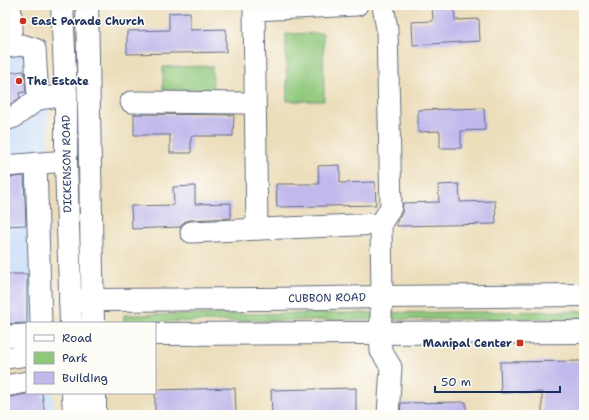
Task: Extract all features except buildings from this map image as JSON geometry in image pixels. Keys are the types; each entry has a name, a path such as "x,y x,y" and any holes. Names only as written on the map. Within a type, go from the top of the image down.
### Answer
{"main road":[{"name":"DICKENSON ROAD","path":"62,5 48,48 51,97 66,162 71,322"},
{"name":"DICKENSON ROAD","path":"87,5 93,322"},
{"name":"CUBBON ROAD","path":"70,301 382,296 584,296"},
{"path":"156,334 584,332"},
{"path":"73,394 74,415"},
{"path":"95,394 96,415"}],"street":[{"path":"5,29 12,28 10,5"},
{"path":"258,229 254,10 357,5"},
{"path":"383,5 387,29 390,207 380,224 382,296 380,351 391,367 388,415"},
{"path":"5,47 22,45 48,48"},
{"path":"5,53 48,48"},
{"path":"5,120 14,117 51,97 48,48"},
{"path":"131,102 255,103"},
{"path":"5,166 66,162"},
{"path":"36,163 41,322"},
{"path":"191,232 380,224"},
{"path":"5,336 26,335"},
{"path":"5,358 26,355"},
{"path":"5,386 26,382"}],"shaded area":[{"path":"43,36 48,97 50,322 26,322 26,342 5,345 5,40"},
{"path":"26,380 26,394 53,394 54,415 5,415 5,385"}],"green space":[{"path":"323,33 324,101 287,101 286,34"},
{"path":"212,66 213,89 163,90 163,67"},
{"path":"584,311 584,318 124,322 124,315"}],"place":[{"name":"East Parade Church","path":"23,21"},
{"name":"The Estate","path":"19,81"},
{"name":"Manipal Center","path":"520,343"}]}
